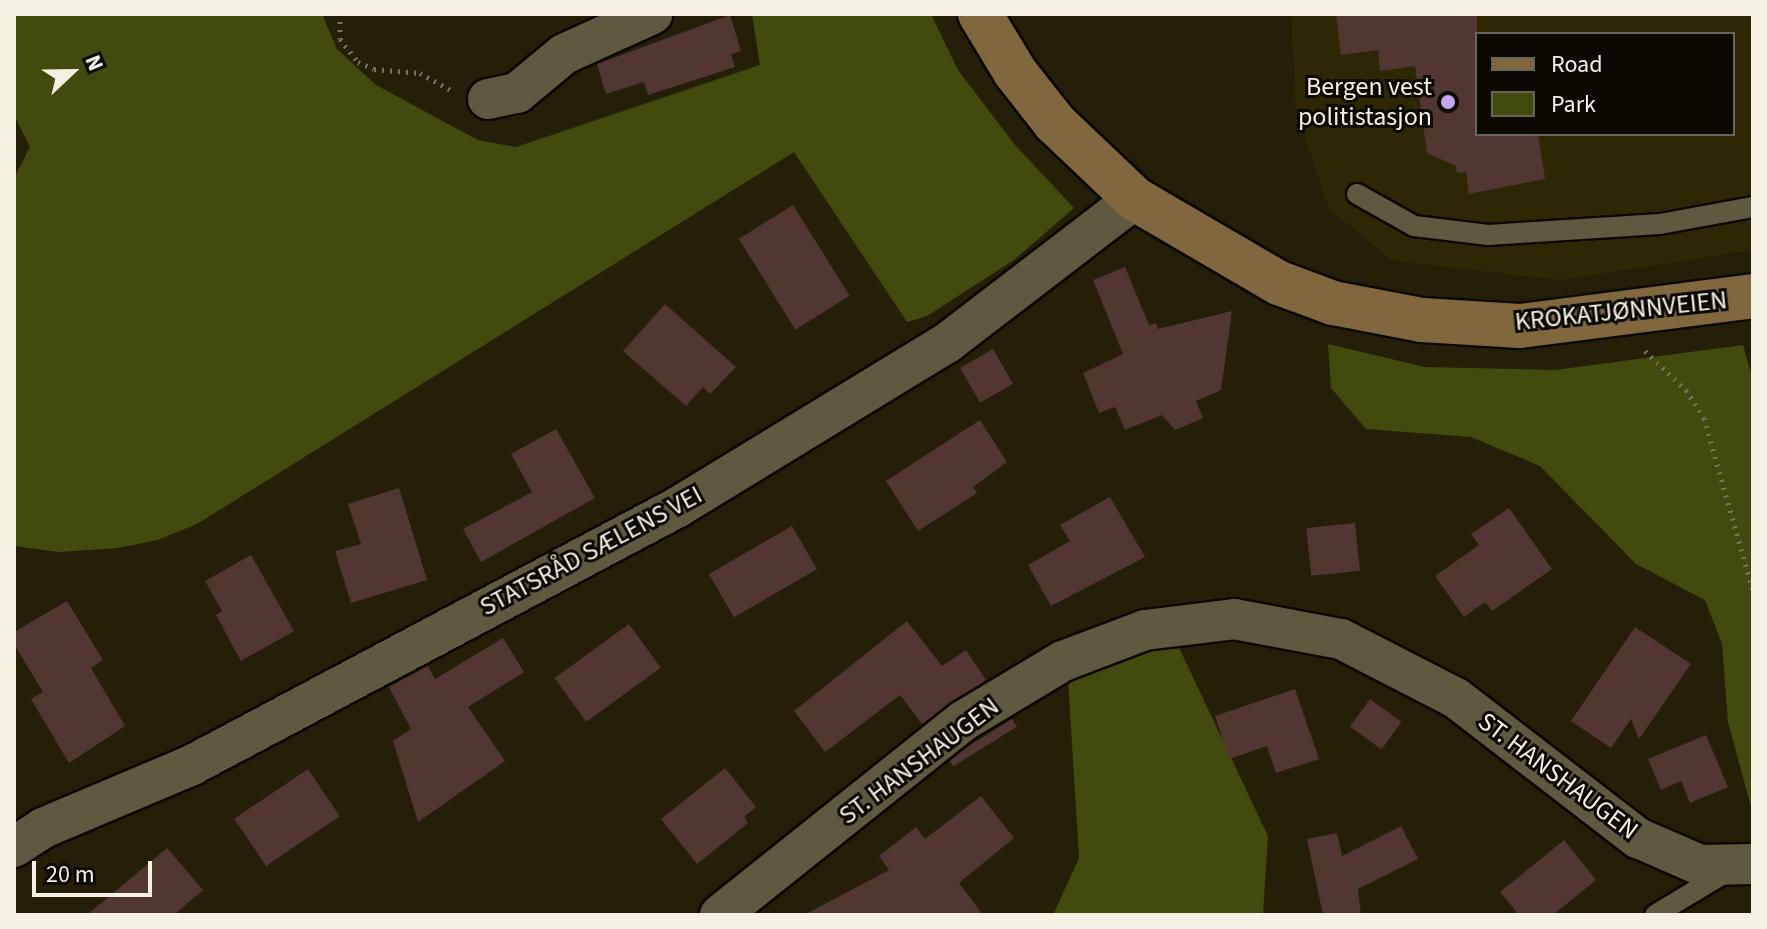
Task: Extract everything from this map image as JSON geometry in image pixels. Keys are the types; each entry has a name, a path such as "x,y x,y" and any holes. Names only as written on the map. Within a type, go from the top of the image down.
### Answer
{"main road":[{"name":"KROKATJØNNVEIEN","path":"980,14 1015,72 1055,123 1135,199 1279,283 1333,303 1422,320 1520,326 1617,316 1753,296"}],"street":[{"path":"488,99 517,93 564,54 652,14"},
{"name":"STATSRÅD SÆLENS VEI","path":"14,847 43,828 192,765 678,507 947,343 1135,199"},
{"name":"ST. HANSHAUGEN","path":"720,915 963,721 1063,661 1145,630 1234,619 1341,639 1456,698 1638,838 1700,865 1744,865"}],"lane":[{"path":"1357,194 1414,226 1488,235 1660,224 1753,207"},
{"name":"ST. HANSHAUGEN","path":"1655,915 1744,865"}],"path":[{"path":"340,14 342,45 366,67 420,73 451,90 478,90 488,99"},
{"path":"1617,316 1686,390 1704,418 1753,591"}],"shaded area":[{"path":"1291,14 1753,14 1753,250 1561,280 1393,261 1329,209 1296,110"}],"green space":[{"path":"14,14 322,14 337,49 376,85 478,140 516,147 760,65 752,14 931,14 958,70 1015,145 1074,208 1014,260 927,316 907,322 794,152 197,524 158,540 118,548 59,552 14,546 14,178 30,147 14,115"},
{"path":"1328,344 1425,367 1555,370 1743,345 1753,381 1753,814 1728,722 1722,644 1705,600 1636,564 1540,466 1471,437 1366,429 1331,388"},
{"path":"1173,635 1268,836 1263,915 1053,915 1079,858 1066,646"}],"building":[{"name":"Bergen vest politistasjon","path":"1336,14 1477,14 1475,136 1538,136 1545,179 1469,194 1466,172 1457,173 1456,166 1427,153 1415,66 1380,71 1378,50 1341,55"},
{"path":"730,15 741,51 731,54 735,67 648,95 644,82 606,94 597,64"},
{"path":"793,205 850,296 795,330 739,239"},
{"path":"1125,267 1149,325 1156,323 1158,329 1232,311 1221,390 1196,401 1203,418 1175,430 1162,415 1125,430 1115,407 1099,413 1083,373 1123,354 1093,280"},
{"path":"665,304 736,367 710,394 703,387 686,406 623,351"},
{"path":"993,349 1013,384 980,403 960,368"},
{"path":"980,420 1007,462 973,487 977,493 918,531 886,481"},
{"path":"556,429 595,498 481,562 463,529 532,492 511,454"},
{"path":"399,488 427,580 351,603 335,551 361,544 348,504"},
{"path":"1110,497 1145,557 1051,606 1028,565 1070,541 1060,525"},
{"path":"1509,508 1552,569 1492,611 1485,602 1464,617 1435,576 1479,545 1471,534"},
{"path":"1355,523 1360,571 1311,576 1306,528"},
{"path":"792,526 817,569 734,617 709,574"},
{"path":"251,555 294,631 241,661 216,615 222,611 205,581"},
{"path":"67,601 103,660 91,668 125,726 69,763 31,699 43,692 14,644 14,632"},
{"path":"907,621 942,666 966,650 986,680 922,724 900,695 825,752 794,711"},
{"path":"629,624 661,668 586,722 555,678"},
{"path":"1635,627 1691,664 1639,739 1631,719 1611,748 1571,721"},
{"path":"503,638 524,672 468,707 505,761 418,822 393,741 411,729 389,687 428,666 435,679"},
{"path":"1295,689 1319,759 1276,773 1267,746 1229,759 1215,716"},
{"path":"1370,699 1402,722 1382,749 1350,727"},
{"path":"1012,719 1017,727 953,766 948,759"},
{"path":"1706,735 1728,787 1690,803 1681,781 1661,790 1648,759"},
{"path":"725,768 756,807 744,817 748,823 697,864 661,819"},
{"path":"308,769 340,816 266,866 234,819"},
{"path":"981,796 1014,838 959,883 983,915 804,915 889,870 879,856 916,827 925,839"},
{"path":"1401,826 1418,859 1358,889 1361,915 1323,915 1307,839 1337,833 1342,856"},
{"path":"1564,840 1596,880 1553,915 1519,915 1500,892"},
{"path":"167,848 203,890 174,915 87,915"}],"place":[{"name":"Bergen vest politistasjon","path":"1448,102"}]}
